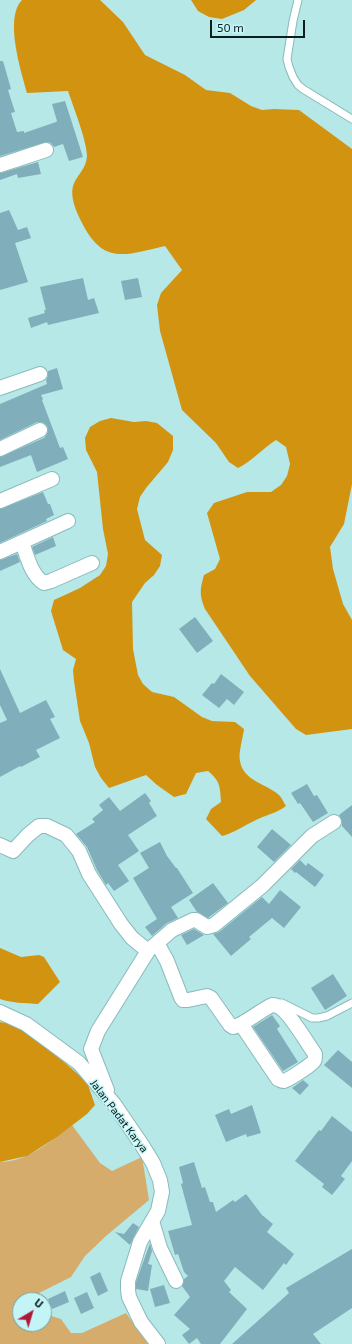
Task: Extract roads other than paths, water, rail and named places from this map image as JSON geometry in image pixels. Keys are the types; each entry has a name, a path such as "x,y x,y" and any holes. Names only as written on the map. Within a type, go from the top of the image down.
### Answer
{"street":[{"path":"0,165 46,150"},
{"path":"0,388 40,374"},
{"path":"0,449 40,430"},
{"path":"0,501 52,479"},
{"path":"0,552 68,522"},
{"path":"22,542 35,574 39,580 44,583 92,563"},
{"path":"114,1104 100,1075 91,1049 98,1031 152,947 172,930 193,920 196,920 207,927 214,924 262,886 312,836 334,822"},
{"path":"0,845 13,851 28,835 40,826 47,826 66,835 79,851 89,874 121,924 132,938 152,947 167,961 181,997 184,1000 207,996 214,1002 230,1025 236,1026 272,1005 279,1006 315,1054 315,1059 312,1063 292,1077 286,1080 278,1079 241,1024"},
{"name":"Jalan Padat Karya","path":"0,1012 26,1024 79,1064 114,1104 153,1163 160,1180 162,1192 158,1210 140,1242 128,1281 128,1297 141,1322 158,1344"},
{"path":"152,1221 160,1248 176,1282"}],"lane":[{"path":"298,0 287,59 289,67 298,85 352,119"},
{"path":"272,1005 281,1003 312,1018 318,1018 327,1016 352,1003"}]}
